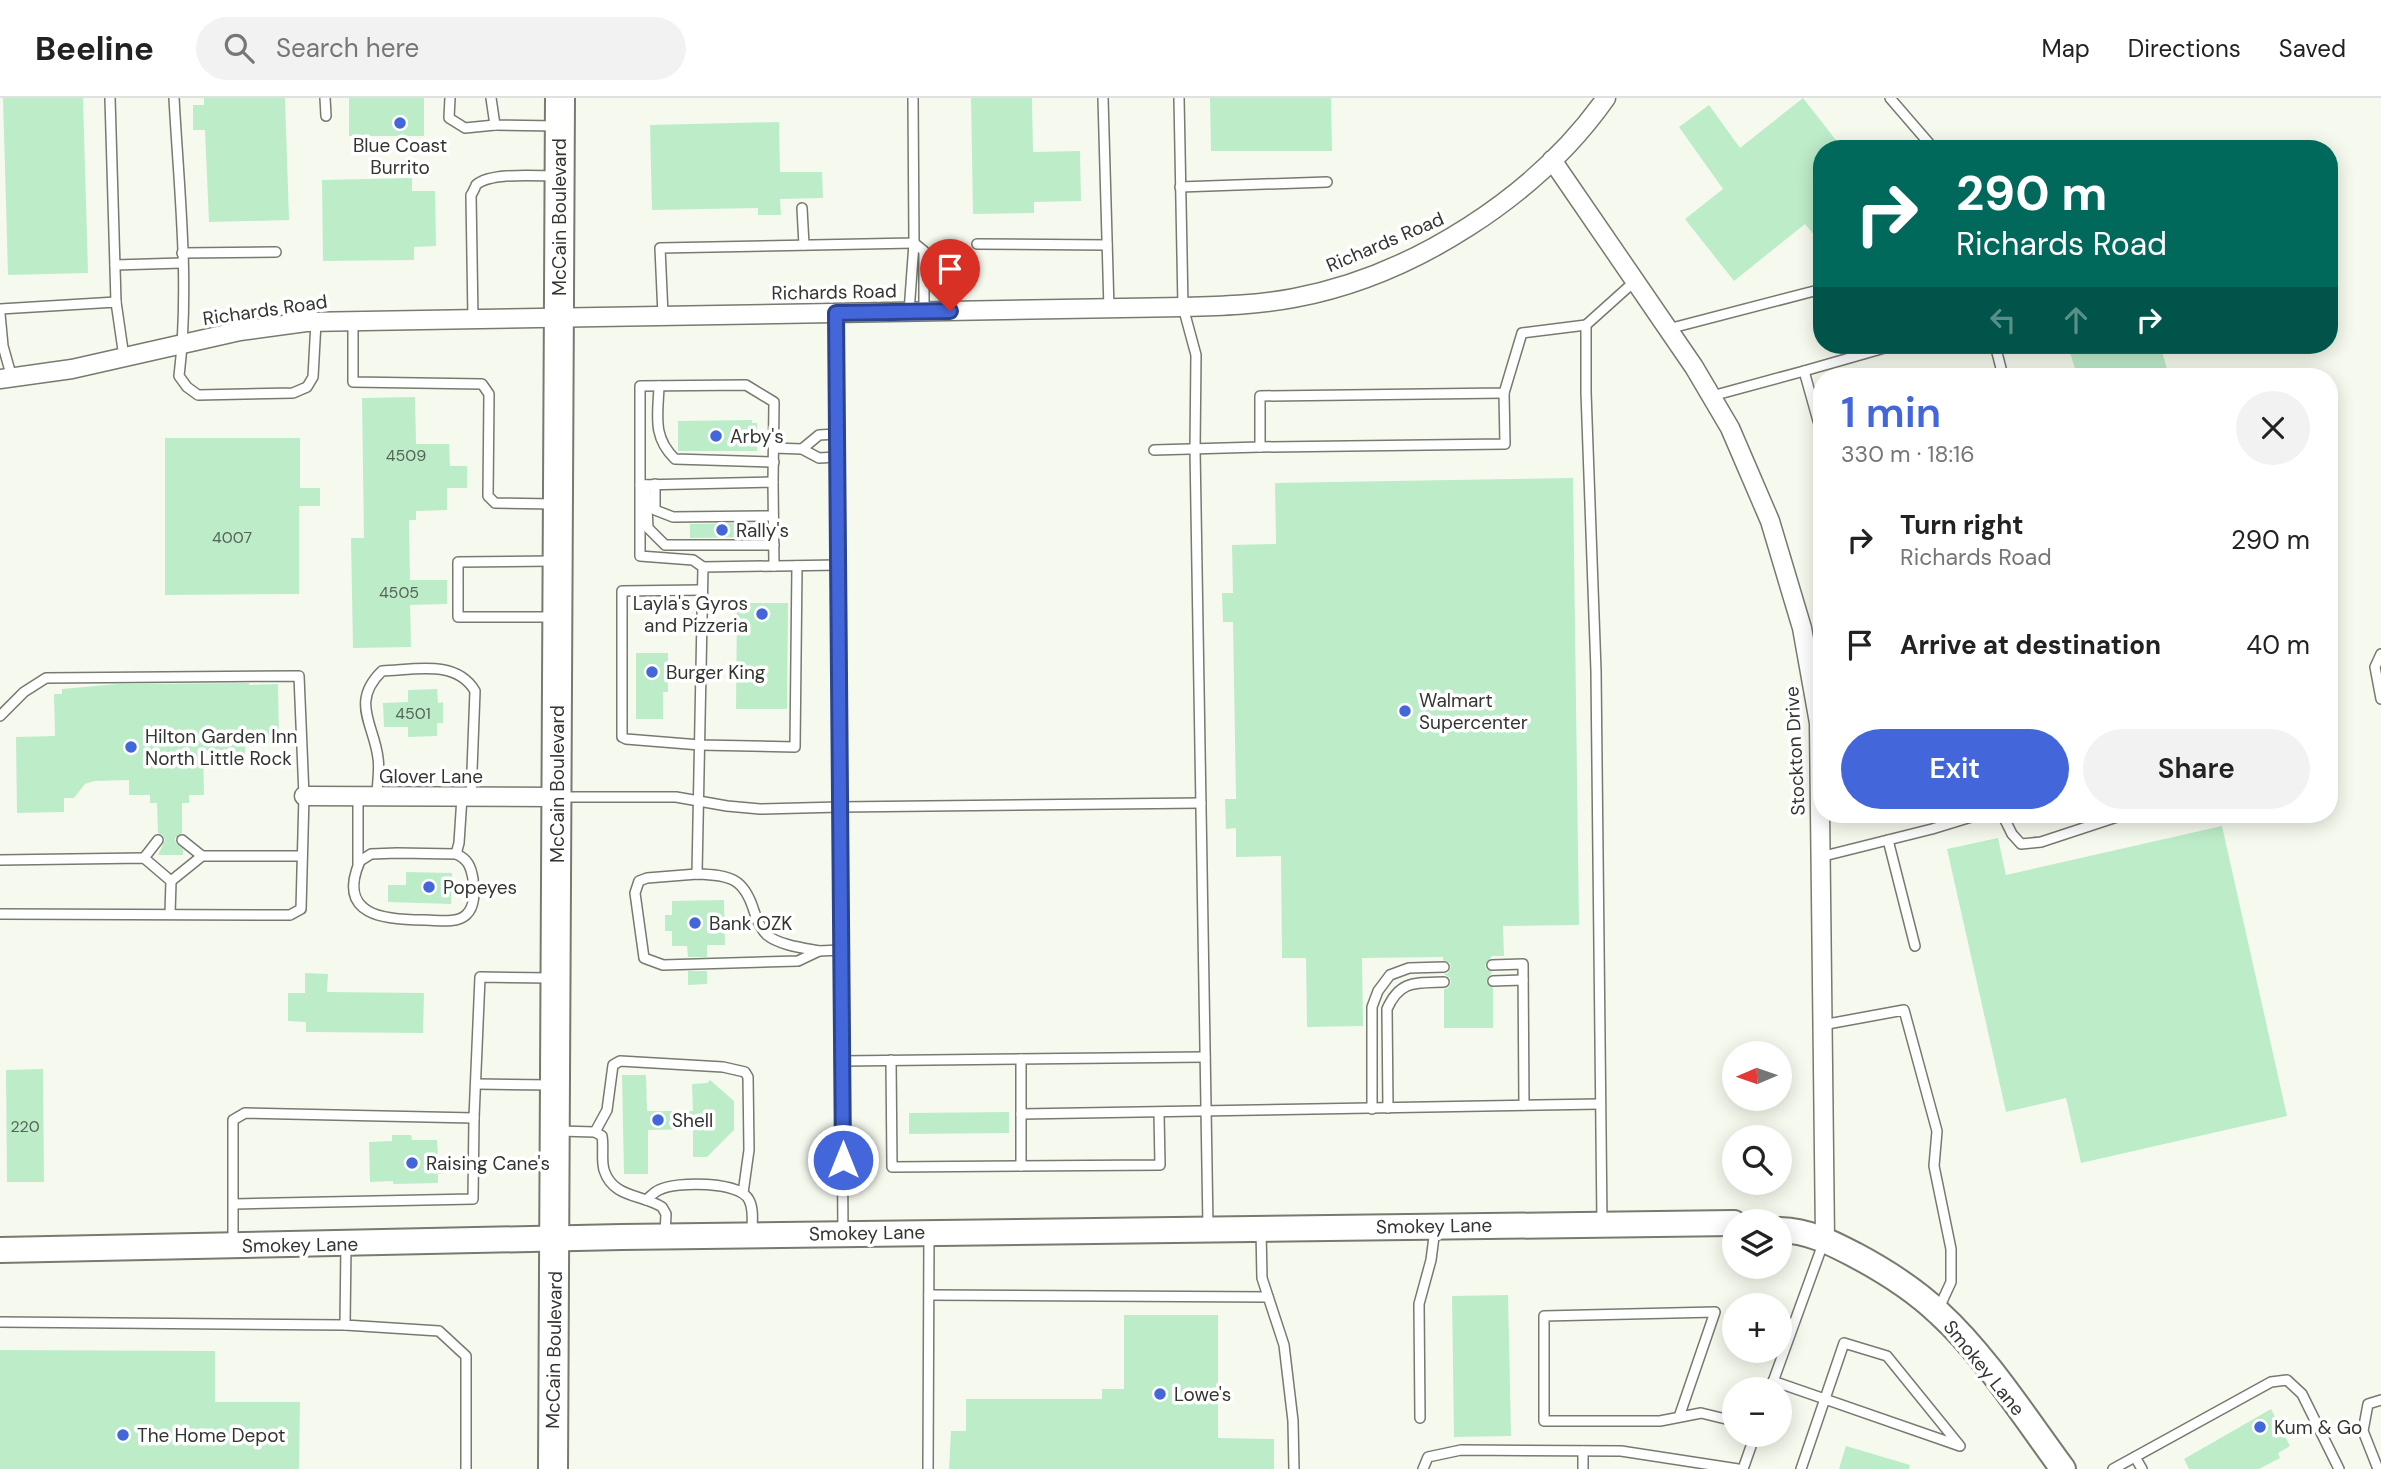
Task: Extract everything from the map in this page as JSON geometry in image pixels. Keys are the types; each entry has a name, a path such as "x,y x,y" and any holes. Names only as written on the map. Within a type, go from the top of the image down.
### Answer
{"main road":[{"name":"McCain Boulevard","path":"553,1469 560,98"}],"street":[{"name":"Richards Road","path":"6,378 72,369 240,331 316,322 1109,309 1249,305 1284,299 1363,278 1447,240 1513,196 1552,160 1606,98"},
{"name":"Stockton Drive","path":"1552,160 1668,329 1730,428 1770,521 1789,579 1813,678"},
{"name":"Glover Lane","path":"304,796 557,797"},
{"name":"Stockton Drive","path":"1820,823 1825,1240"},
{"name":"Smokey Lane","path":"0,1250 665,1236 1722,1223"},
{"name":"Smokey Lane","path":"1792,1231 1825,1240 1868,1262 1937,1311 1970,1346 2057,1465"}],"lane":[{"path":"110,98 116,302 124,357"},
{"path":"174,98 182,258 183,344 179,376 187,387 198,395 293,393 307,387 313,377 316,322"},
{"path":"325,98 326,116"},
{"path":"450,98 449,118 465,128 495,125 560,126"},
{"path":"491,98 495,125"},
{"path":"913,98 916,312"},
{"path":"1103,98 1109,309"},
{"path":"1179,98 1183,307 1196,355 1195,449 1208,1229"},
{"path":"1890,98 1926,140"},
{"path":"472,318 471,195 476,185 500,177 559,176"},
{"path":"1180,187 1327,182"},
{"path":"802,208 804,245"},
{"path":"663,315 660,248 915,243 924,251 916,312"},
{"path":"977,244 1107,245"},
{"path":"115,265 276,252"},
{"path":"1154,450 1504,444 1504,393 1522,333 1586,325 1635,281"},
{"path":"1668,329 1813,291"},
{"path":"6,378 0,312 116,302"},
{"path":"836,313 843,1234"},
{"path":"353,321 353,382 482,384 489,394 488,495 495,503 559,504"},
{"path":"1586,325 1596,671 1602,1224"},
{"path":"1814,368 1864,354"},
{"path":"1712,397 1813,368"},
{"path":"1804,371 1813,402"},
{"path":"774,545 665,545 648,528 640,386 746,385 774,402 773,482 773,516 774,545 774,566"},
{"path":"659,386 658,433 665,449 674,459 774,461"},
{"path":"1260,447 1260,396 1504,393"},
{"path":"802,449 819,435 837,434"},
{"path":"774,448 802,449 819,458 837,457"},
{"path":"647,485 773,482"},
{"path":"647,485 655,510 673,517 773,516"},
{"path":"647,485 640,556 693,560 703,566 838,565"},
{"path":"558,617 458,617 458,562 559,561"},
{"path":"697,874 703,566"},
{"path":"702,590 622,591 622,737 700,746 794,747 797,566"},
{"path":"2381,654 2375,667 2381,699"},
{"path":"377,796 378,757 367,722 367,694 372,681 382,671 435,668 453,671 468,679 475,691 467,797 456,854"},
{"path":"0,716 24,692 46,678 299,676 304,796 301,909 290,915 0,914"},
{"path":"358,796 358,864 355,890 360,905 367,912 386,918 456,920 465,917 471,910 474,894 470,864 463,856 371,854 358,864"},
{"path":"557,797 676,797 760,809 1201,803"},
{"path":"1820,857 1949,823"},
{"path":"2008,823 2021,844 2041,842 2099,823"},
{"path":"144,858 158,840"},
{"path":"183,840 202,856"},
{"path":"1888,840 1915,946"},
{"path":"170,915 171,881 202,856 302,856"},
{"path":"0,860 144,858 171,881"},
{"path":"818,951 797,961 663,965 644,958 635,893 639,881 697,874 721,875 738,881 750,896 758,923 768,937 818,951 841,950"},
{"path":"1492,965 1523,964 1524,1105"},
{"path":"1372,1109 1372,1007 1378,991 1390,975 1400,971 1409,968 1444,967"},
{"path":"234,1204 472,1199 480,977 556,978"},
{"path":"1493,981 1523,980"},
{"path":"1388,1108 1387,1009 1402,988 1411,984 1444,982"},
{"path":"1822,1026 1905,1010 1937,1132 1934,1166 1951,1249 1951,1282 1937,1311"},
{"path":"842,1060 1205,1058"},
{"path":"1021,1059 1021,1166"},
{"path":"891,1060 892,1167 1160,1165 1159,1113"},
{"path":"595,1132 607,1110 614,1065 620,1061 723,1067 745,1072 748,1077 749,1150 743,1193"},
{"path":"477,1084 556,1085"},
{"path":"1021,1114 1206,1113 1600,1104"},
{"path":"233,1246 233,1120 245,1113 474,1118"},
{"path":"556,1130 595,1132 602,1136 604,1168 608,1179 621,1192 662,1207 666,1214 665,1236"},
{"path":"646,1200 659,1190 682,1186 706,1184 734,1188 743,1193 750,1203 751,1235"},
{"path":"1420,1418 1419,1304 1431,1260 1435,1226"},
{"path":"1261,1228 1262,1278 1284,1345 1293,1421 1294,1469"},
{"path":"928,1469 929,1233"},
{"path":"1775,1377 1825,1240"},
{"path":"345,1325 346,1244"},
{"path":"929,1295 1268,1297"},
{"path":"1679,1417 1715,1312 1544,1316 1544,1421 1660,1421 1701,1413 1722,1418"},
{"path":"0,1322 345,1325 439,1331 466,1356 466,1469"},
{"path":"1792,1390 1825,1399 1960,1446 1887,1356 1844,1343 1825,1399 1801,1469"},
{"path":"2113,1469 2272,1382 2287,1380 2302,1394 2339,1469"},
{"path":"2378,1469 2363,1431 2368,1404 2381,1400"},
{"path":"1423,1469 1428,1457 1461,1450 1620,1451 1740,1469 1750,1447"},
{"path":"1583,1451 1583,1469"},
{"path":"2135,1457 2141,1469"},
{"path":"1661,1469 1664,1458"}],"building":[{"path":"3,98 83,98 88,273 8,275"},
{"path":"204,98 285,98 289,220 209,222 205,130 193,130 193,105 204,105"},
{"path":"349,98 424,98 424,136 349,136"},
{"path":"971,98 1032,98 1033,152 1080,151 1081,201 1034,202 1034,213 973,214"},
{"path":"1210,98 1331,98 1332,151 1211,151"},
{"path":"1803,98 1836,140 1813,140 1813,234 1805,224 1734,281 1685,219 1723,189 1679,127 1709,105 1740,148"},
{"path":"779,122 780,172 822,172 823,198 780,199 781,215 758,215 758,208 652,210 650,125"},
{"path":"412,178 412,191 435,191 436,246 414,247 414,260 323,261 322,180"},
{"path":"2071,354 2163,354 2167,368 2075,368"},
{"path":"415,397 416,444 449,444 450,466 467,466 467,488 447,488 447,510 416,511 416,520 409,520 410,580 447,580 447,604 410,605 411,647 353,648 351,538 364,538 362,398"},
{"name":"Arby's","path":"752,420 752,423 757,423 757,451 678,451 678,421"},
{"path":"165,438 300,438 300,488 320,488 320,506 299,506 299,594 165,595"},
{"name":"Walmart Supercenter","path":"1573,478 1579,925 1503,926 1504,956 1492,956 1485,965 1486,969 1492,972 1486,981 1493,988 1493,1028 1444,1028 1444,989 1451,983 1450,978 1444,974 1448,973 1451,967 1443,957 1362,958 1363,1026 1307,1027 1306,958 1282,958 1281,856 1236,857 1236,828 1226,829 1225,799 1236,799 1233,622 1223,622 1222,593 1233,593 1232,545 1276,544 1275,483"},
{"name":"Rally's","path":"753,523 753,537 690,538 690,524"},
{"path":"737,603 788,603 787,709 736,709"},
{"name":"Burger King","path":"636,653 668,653 668,692 663,692 663,719 636,719"},
{"name":"Hilton Garden Inn North Little Rock","path":"117,684 278,684 279,738 271,738 271,743 245,744 245,756 238,759 229,759 203,749 204,795 189,795 189,803 182,803 182,833 175,838 176,843 183,849 183,855 158,855 165,840 163,835 158,833 157,803 150,803 150,795 129,795 129,780 94,781 85,784 74,798 64,798 64,812 17,813 16,737 55,736 54,694 62,694 62,689"},
{"path":"437,689 438,703 443,702 443,723 437,723 437,736 408,737 408,727 384,727 383,703 408,702 408,690"},
{"path":"2222,826 2287,1116 2081,1163 2066,1098 2006,1112 1947,849 1998,838 2006,875"},
{"name":"Popeyes","path":"406,872 452,873 451,904 388,902 388,885 406,885"},
{"name":"Bank OZK","path":"724,900 725,945 707,945 707,957 688,957 687,946 672,946 672,931 665,931 665,915 672,915 672,901"},
{"path":"688,971 707,971 707,984 688,985"},
{"path":"305,973 328,974 327,992 424,993 423,1033 306,1032 306,1022 288,1021 288,993 305,993"},
{"path":"43,1069 44,1182 7,1182 6,1070"},
{"path":"622,1075 646,1075 647,1111 693,1111 692,1084 707,1083 710,1080 734,1101 734,1130 707,1157 693,1157 693,1129 648,1130 648,1174 624,1174"},
{"path":"1009,1112 1009,1133 909,1134 909,1113"},
{"name":"Raising Cane's","path":"392,1135 411,1135 412,1140 437,1140 438,1158 454,1158 455,1173 438,1174 438,1183 370,1182 369,1142 392,1141"},
{"path":"1508,1295 1511,1436 1454,1437 1452,1296"},
{"name":"Lowe's","path":"1124,1315 1218,1315 1218,1438 1274,1439 1274,1469 949,1469 951,1431 966,1431 966,1399 1102,1399 1102,1389 1124,1389"},
{"name":"The Home Depot","path":"0,1350 215,1351 215,1402 300,1402 299,1469 0,1469"},
{"name":"Kum & Go","path":"2271,1409 2290,1446 2278,1453 2280,1458 2259,1469 2189,1469 2184,1459"},
{"path":"1846,1446 1910,1465 1909,1469 1839,1469"}],"place":[{"name":"Blue Coast Burrito","path":"400,123"},
{"name":"Arby's","path":"716,436"},
{"name":"Rally's","path":"722,530"},
{"name":"Layla's Gyros and Pizzeria","path":"762,614"},
{"name":"Burger King","path":"652,672"},
{"name":"Walmart Supercenter","path":"1405,711"},
{"name":"Hilton Garden Inn North Little Rock","path":"131,747"},
{"name":"Popeyes","path":"429,887"},
{"name":"Bank OZK","path":"695,923"},
{"name":"Shell","path":"658,1120"},
{"name":"Raising Cane's","path":"412,1163"},
{"name":"Lowe's","path":"1160,1394"},
{"name":"Kum & Go","path":"2260,1427"},
{"name":"The Home Depot","path":"123,1435"}],"route":[{"path":"843,1160 836,313 950,311"}]}
